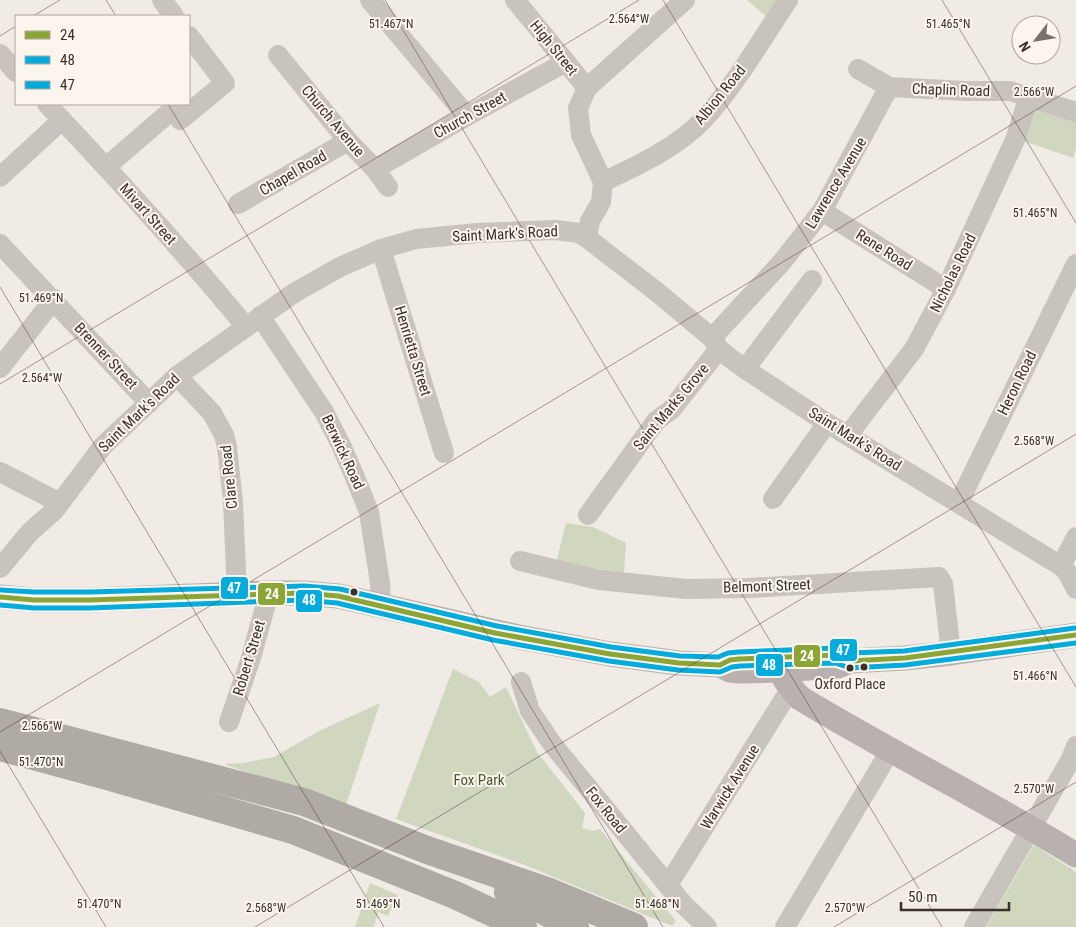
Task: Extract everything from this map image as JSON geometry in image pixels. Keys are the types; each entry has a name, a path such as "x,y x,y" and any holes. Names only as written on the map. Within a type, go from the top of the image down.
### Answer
{"highway":[{"path":"0,722 304,802 426,850 548,891 634,927"},
{"path":"0,747 293,830 455,895 523,927"},
{"path":"426,850 575,927"}],"main road":[{"path":"0,598 81,600 268,593 338,596 495,633 610,654 679,663 720,665 730,660 738,659 789,669 837,655 850,661 905,658 1076,635"},
{"path":"789,669 813,706 1076,855"}],"street":[{"path":"162,0 173,15"},
{"path":"370,0 467,116"},
{"name":"High Street","path":"515,0 587,88 578,108 581,135 604,182"},
{"path":"587,88 685,0"},
{"name":"Albion Road","path":"604,182 643,162 683,137 703,120 744,68 788,0"},
{"path":"106,167 176,115 225,83 190,37"},
{"path":"0,54 15,71"},
{"name":"Church Avenue","path":"278,54 348,141 375,169 388,188"},
{"name":"Church Street","path":"375,169 566,62"},
{"name":"Chaplin Road","path":"858,69 889,87 1010,91 1076,112"},
{"name":"Lawrence Avenue","path":"716,343 822,211 889,87"},
{"name":"Nicholas Road","path":"848,435 914,348 946,290 1015,140 1029,96"},
{"name":"Mivart Street","path":"48,105 212,286 253,322"},
{"path":"0,177 62,120"},
{"name":"Chapel Road","path":"238,204 348,141"},
{"path":"587,238 590,221 601,202 604,182"},
{"name":"Rene Road","path":"822,211 946,290"},
{"name":"Saint Mark's Road","path":"0,568 30,532 60,503 103,446 177,376 294,293 340,267 381,249 416,239 477,233 556,230 579,233 587,238 609,254 745,369 827,422 1061,566 1067,572 1076,589"},
{"name":"Brenner Street","path":"0,244 54,299 149,403"},
{"name":"Henrietta Street","path":"381,249 444,453"},
{"name":"Heron Road","path":"958,502 1076,264"},
{"path":"745,369 812,280"},
{"path":"0,368 54,299"},
{"name":"Berwick Road","path":"253,322 324,412 360,487 370,512 380,583 381,606"},
{"name":"Saint Marks Grove","path":"588,515 656,421 671,410 716,343"},
{"name":"Clare Road","path":"177,376 212,414 224,434 233,502 237,594"},
{"path":"773,499 827,422"},
{"path":"0,472 60,503"},
{"path":"1061,566 1076,537"},
{"name":"Belmont Street","path":"520,561 599,580 686,589 749,588 939,577 943,584 951,653"},
{"name":"Robert Street","path":"229,722 250,661 268,593"},
{"name":"Warwick Avenue","path":"668,885 789,669"},
{"name":"Fox Road","path":"520,682 530,711 552,745 684,905 707,927"},
{"path":"785,927 890,751"},
{"path":"974,927 1074,756"}],"green space":[{"path":"747,0 780,0 768,18"},
{"path":"1036,107 1076,121 1076,149 1073,158 1024,141"},
{"path":"566,523 593,527 626,543 624,573 579,568 556,563"},
{"name":"Fox Park","path":"453,669 479,682 490,697 506,687 537,752 585,813 582,828 593,831 600,829 676,921 672,926 525,865 396,819"},
{"path":"380,703 345,808 224,764 244,763 274,757 319,731"},
{"path":"1034,845 1076,872 1076,927 986,927"},
{"path":"370,883 398,895 388,916 378,912 374,927 355,927"}],"transit line":[{"name":"47","path":"1,590 90,592 304,586 340,589 497,626 611,647 680,656 718,657 738,652 837,648 851,653 904,651 1075,628"},
{"name":"24","path":"0,597 34,600 90,600 303,593 338,596 495,633 610,654 679,663 720,665 730,660 739,659 837,655 850,661 905,658 1076,635"},
{"name":"48","path":"0,605 34,608 90,608 303,600 337,603 493,640 609,661 678,670 720,672 740,666 835,663 850,668 905,665 1076,643"}],"place":[{"name":"Oxford Place","path":"850,668"}]}
